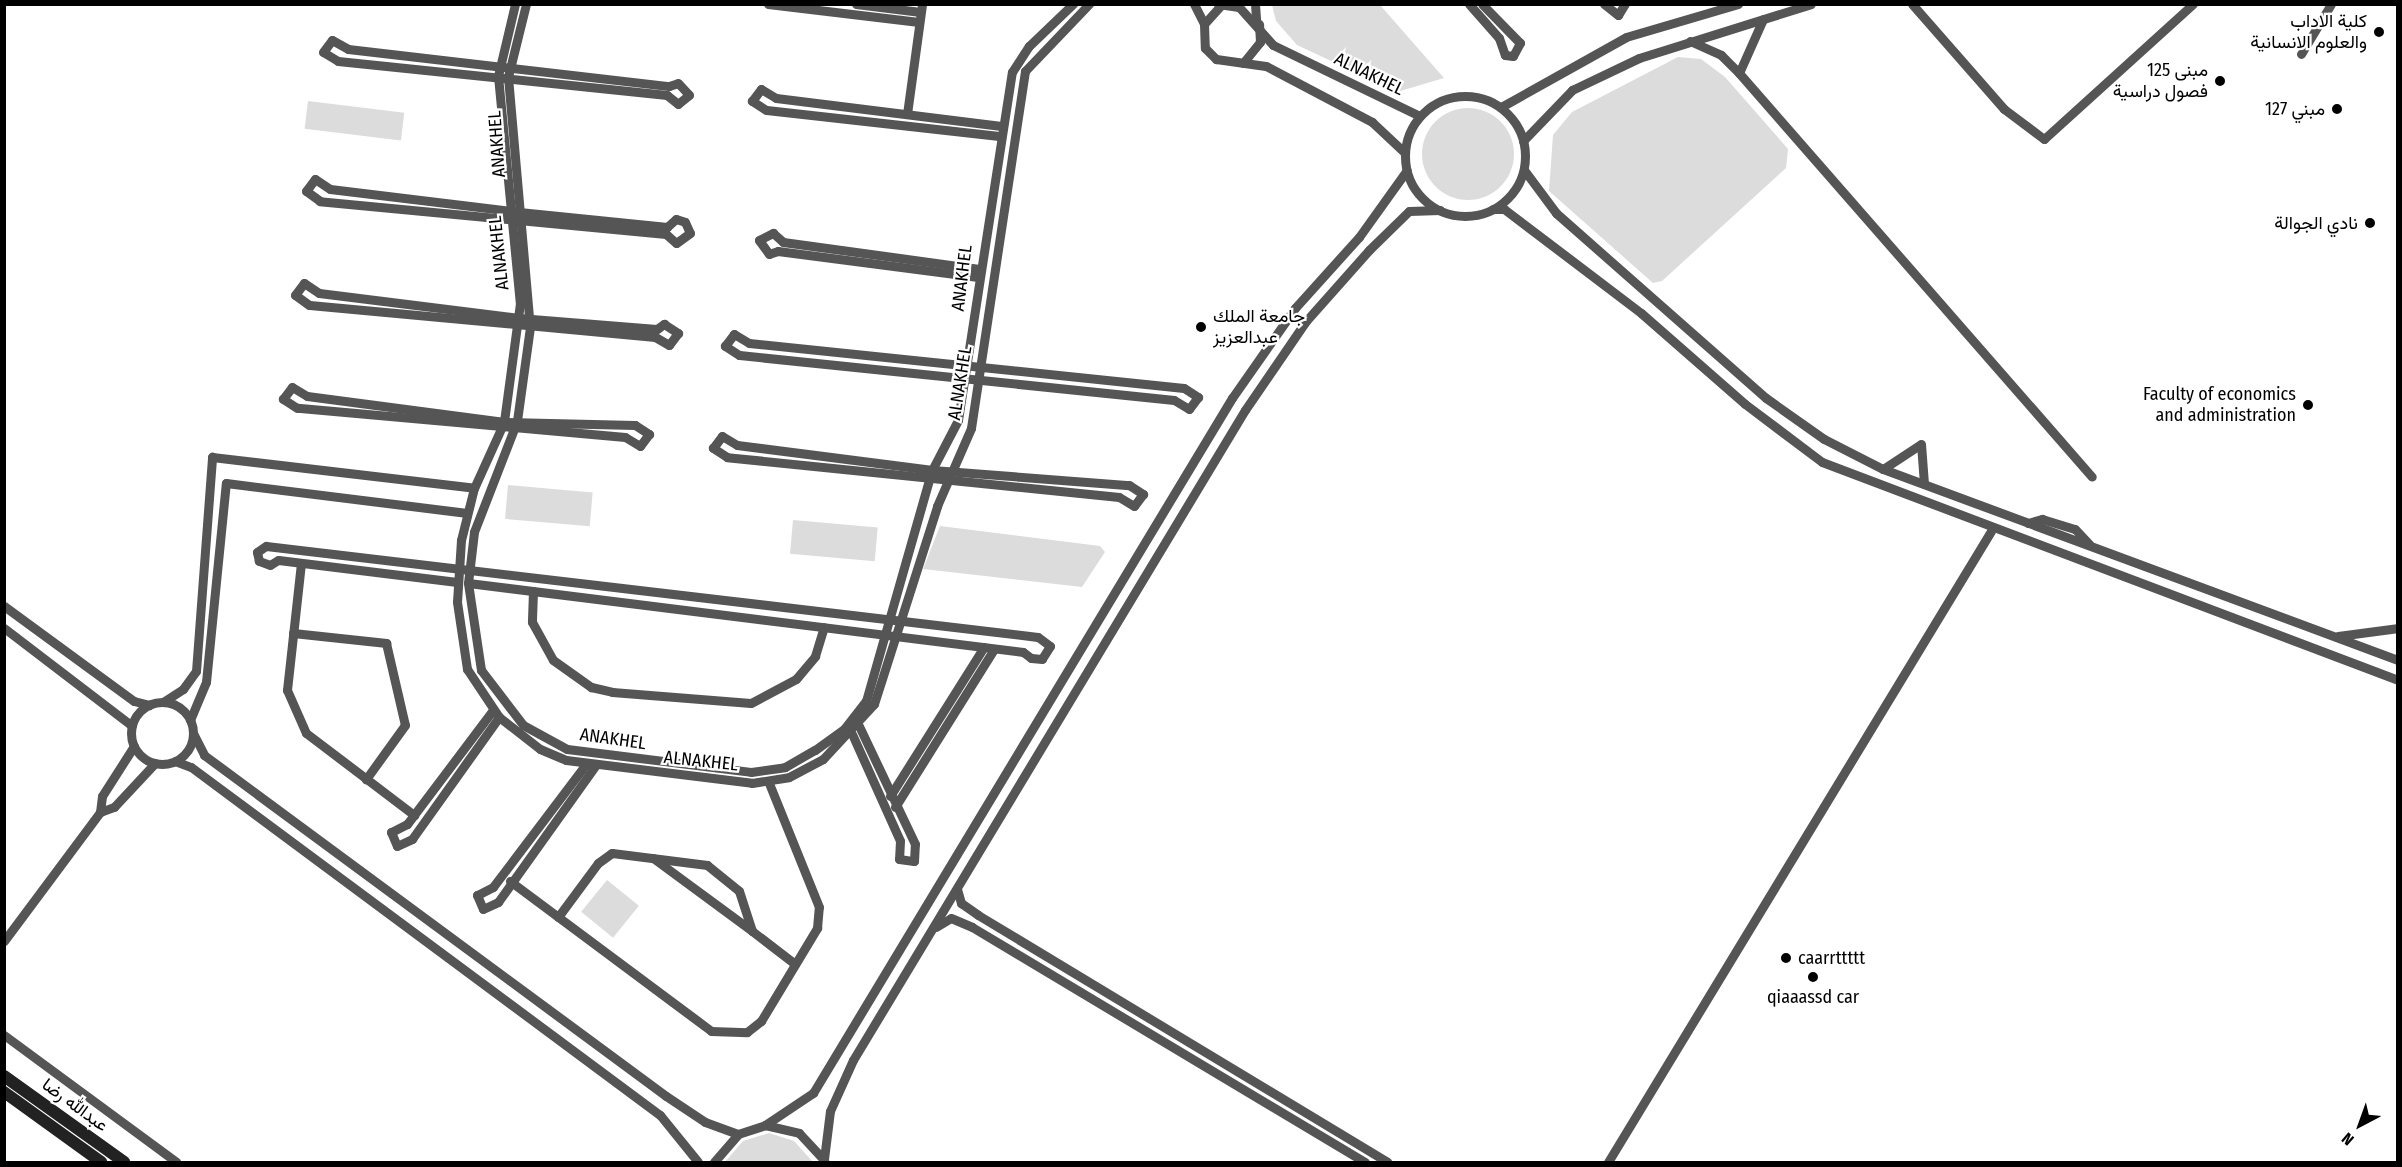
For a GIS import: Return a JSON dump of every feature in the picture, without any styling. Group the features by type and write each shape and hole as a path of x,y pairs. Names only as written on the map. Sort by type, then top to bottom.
{"street":[{"name":"ALNAKHEL","path":"515,4 504,72 516,216 519,322 503,426 474,488 466,513 457,582 467,669 496,714 540,749 590,765 768,781 823,759 852,734 874,704 946,480 971,428 1025,71 1089,4"},
{"path":"504,72 526,4"},
{"path":"768,4 921,13"},
{"path":"856,4 921,13"},
{"name":"ANAKHEL","path":"516,216 530,323 517,421 484,497 468,583 473,642 498,697 548,741 592,755 751,772 785,767 844,729 866,700 931,475 958,420 1000,131 1012,72 1029,46 1073,4"},
{"path":"1194,4 1204,24 1205,48 1216,59 1266,66 1372,122 1405,153"},
{"path":"1243,63 1260,42 1255,4"},
{"path":"1469,4 1499,38 1505,55 1513,56 1520,43 1482,4"},
{"path":"1604,4 1610,14 1618,15 1624,4"},
{"path":"1501,107 1626,37 1738,4"},
{"path":"1523,141 1572,90 1690,41 1811,4"},
{"path":"1912,4 2004,109 2044,139 2193,4"},
{"path":"2301,54 2331,4"},
{"name":"ALNAKHEL","path":"1219,5 1232,5 1258,22 1273,45 1420,116"},
{"path":"1204,24 1219,5"},
{"path":"907,114 921,13"},
{"path":"1739,73 1763,19"},
{"path":"504,72 348,49 332,40 323,52 338,61 504,72 669,86 678,83 689,95 678,104 667,95 504,72"},
{"path":"1690,41 1721,55 1739,73 2092,477"},
{"path":"761,89 776,98 907,114 1000,131 766,110 752,101 761,89"},
{"path":"1440,210 1419,194 1407,170 1405,153 1420,116 1459,96 1501,107 1523,141 1524,170 1507,199 1493,209"},
{"path":"714,1162 738,1134 765,1125 813,1094 1232,398 1295,308 1359,237 1407,170"},
{"path":"1524,170 1556,213 1766,398 1824,439 1883,469 2397,660"},
{"path":"516,216 330,189 315,179 306,191 320,201 516,216 667,226 676,219 685,222 690,233 676,243 666,234 516,216"},
{"path":"824,1161 830,1111 853,1060 1245,410 1306,321 1409,212 1440,210 1467,216 1493,209 1504,209 1641,313 1794,444 1822,462 1991,531 2397,680"},
{"path":"773,233 783,242 979,273 778,251 769,254 759,240 773,233"},
{"path":"519,322 319,292 304,283 295,295 309,304 530,323 656,337 669,345 678,333 664,324 657,328 530,323"},
{"path":"734,334 749,343 967,369 980,368 1184,388 1198,397 1190,409 1174,400 978,380 964,382 739,355 725,346 734,334"},
{"path":"517,421 503,426 297,408 283,399 292,387 307,396 503,426 513,430 625,437 640,446 649,434 635,425 517,421"},
{"path":"950,471 931,475 727,457 713,448 722,435 737,445 931,475 946,480 1119,497 1134,506 1143,494 1129,485 950,471"},
{"path":"1883,469 1921,444 1924,484"},
{"path":"4,606 134,700 149,705 163,702 183,689 196,671 212,457 474,488"},
{"path":"190,720 206,682 225,483 466,513"},
{"path":"1608,1162 1991,531"},
{"path":"457,582 301,563 270,565 259,561 257,552 266,546 1038,636 1050,646 1042,658 989,648 468,583"},
{"path":"301,563 286,690 306,733 414,815"},
{"path":"533,591 532,622 553,660 591,687 612,692 751,703 796,679 815,656 824,627"},
{"path":"4,628 132,726"},
{"path":"2333,636 2397,628"},
{"path":"293,633 386,643 405,725 366,779"},
{"path":"890,796 989,648"},
{"path":"895,807 989,648"},
{"path":"163,702 182,709 190,720 193,733 204,754 666,1096 705,1122 738,1134"},
{"path":"4,941 100,812 102,796 134,746 132,726 149,705"},
{"path":"496,714 412,839 397,846 391,832 414,815 496,714"},
{"path":"852,734 900,841 899,859 914,861 915,844 895,807 859,726"},
{"path":"176,761 190,747 193,733"},
{"path":"134,746 155,763"},
{"path":"100,812 114,807 155,763 176,761 191,767 660,1115 698,1162"},
{"path":"590,765 491,909 477,903 477,895 493,887 590,765"},
{"path":"510,881 711,1031 747,1032 760,1021 817,928 819,907 768,781"},
{"path":"558,917 604,857 651,857 707,866 721,874 739,891 752,931"},
{"path":"651,857 795,964"},
{"path":"957,889 961,903 978,915 1387,1162"},
{"path":"934,928 951,918 972,927 1365,1162"},
{"path":"4,1035 176,1162"},
{"name":"عبدالله رضا","path":"4,1076 124,1162"},
{"name":"عبدالله رضا","path":"4,1092 101,1162"},
{"path":"765,1125 799,1133 824,1161"}],"shaded area":[{"path":"1272,5 1380,5 1444,78 1397,92 1297,45 1276,21"},
{"path":"1678,57 1701,59 1725,77 1788,149 1786,168 1662,281 1653,283 1549,191 1553,135 1572,112"},
{"path":"308,101 404,113 401,141 305,129"},
{"path":"1468,108 1485,112 1500,122 1510,137 1514,154 1510,171 1500,186 1485,196 1468,200 1451,196 1436,186 1426,171 1422,154 1426,137 1436,122 1451,112"},
{"path":"508,485 593,492 590,526 505,519"},
{"path":"793,520 878,527 875,561 790,554"},
{"path":"940,526 1100,546 1105,552 1082,587 923,569"},
{"path":"607,880 639,906 613,938 581,912"},
{"path":"769,1133 794,1141 813,1162 725,1162 743,1141"}],"place":[{"name":"كلية الاداب والعلوم الانسانية","path":"2379,32"},
{"name":"مبنى 125 فصول دراسية","path":"2220,81"},
{"name":"مبني 127","path":"2337,109"},
{"name":"نادي الجوالة","path":"2370,223"},
{"name":"جامعة الملك عبدالعزيز","path":"1201,327"},
{"name":"Faculty of economics and administration","path":"2308,405"},
{"name":"caarrttttt","path":"1786,958"},
{"name":"qiaaassd car","path":"1813,977"}]}
